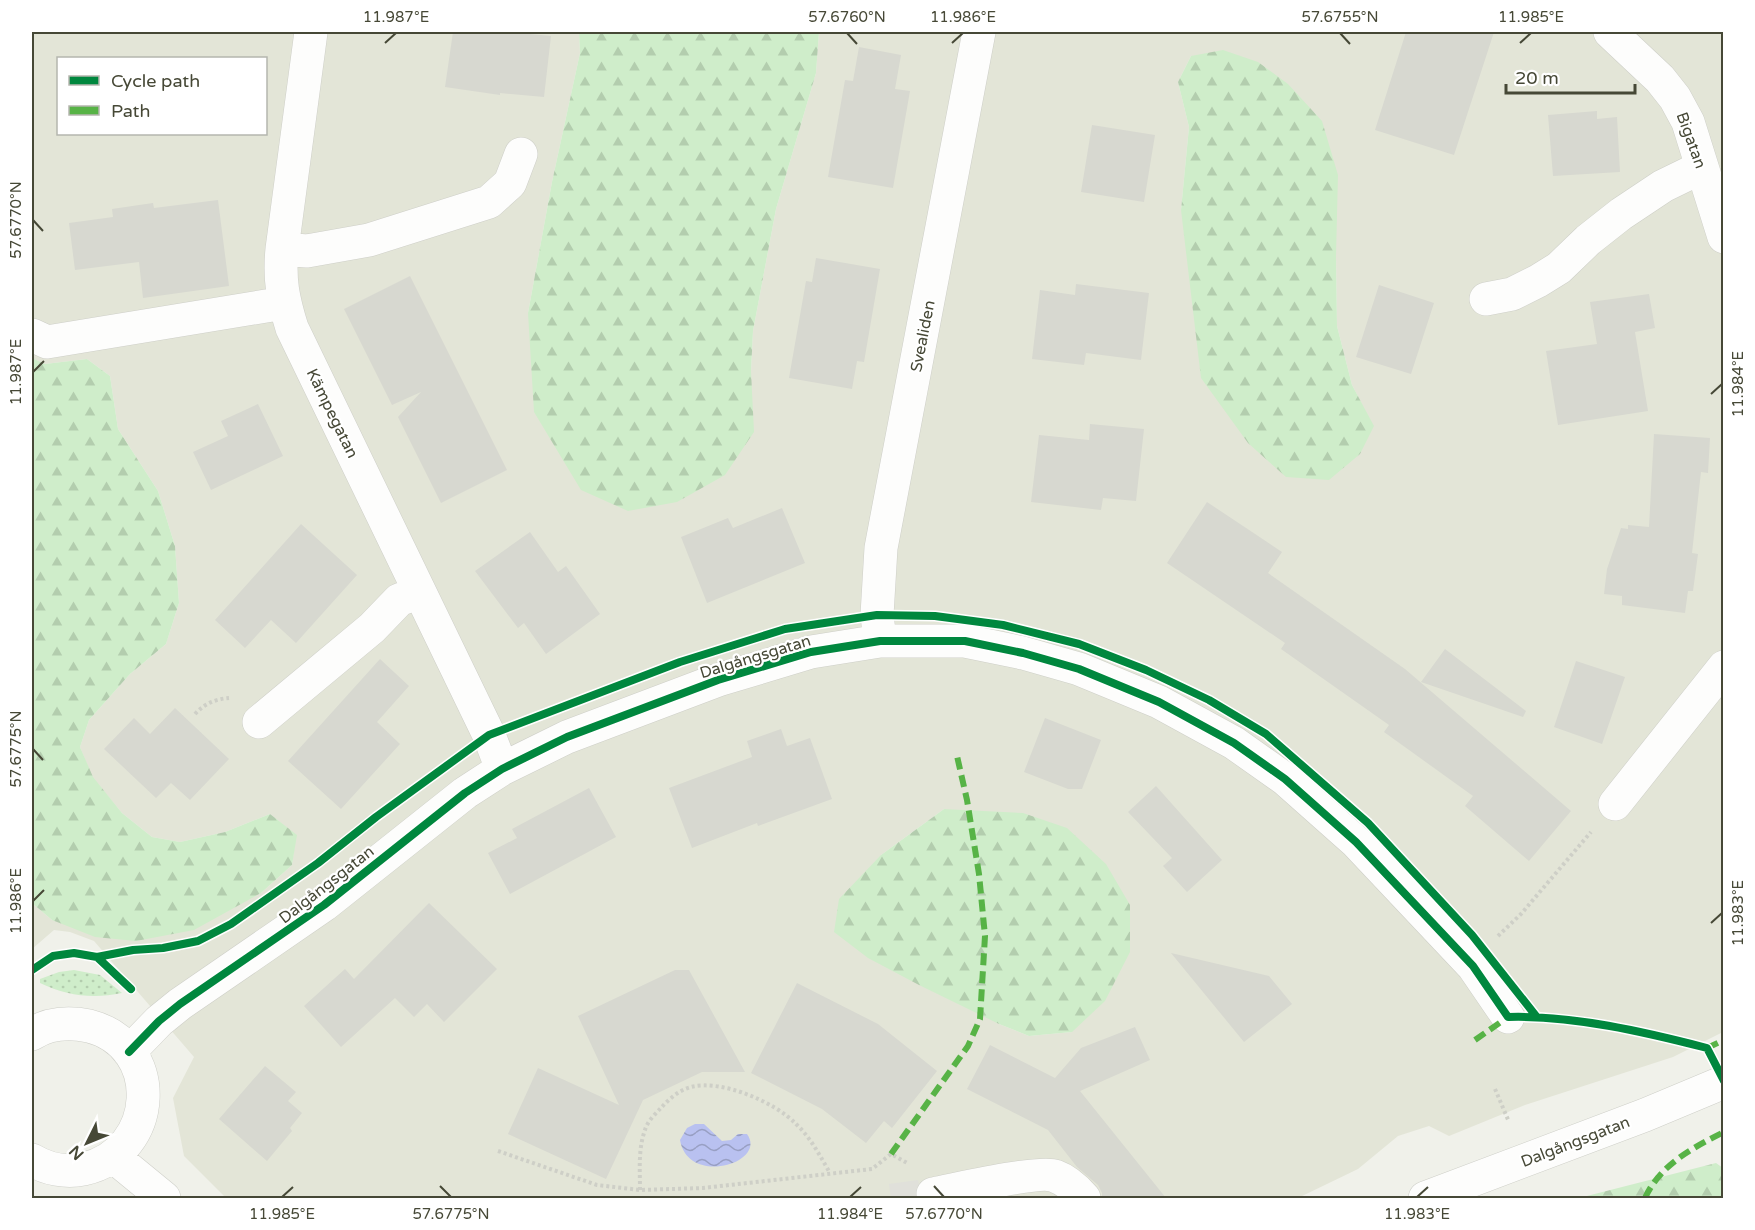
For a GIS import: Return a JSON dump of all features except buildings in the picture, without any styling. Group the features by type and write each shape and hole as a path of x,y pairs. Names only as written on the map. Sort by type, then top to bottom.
{"street":[{"name":"Kämpegatan","path":"311,32 282,249 280,275 284,303 292,328 489,735 502,769"},
{"name":"Svealiden","path":"879,641 877,615 881,548 979,32"},
{"name":"Bigatan","path":"1610,32 1660,80 1675,98 1688,122 1724,237"},
{"path":"282,249 307,251 369,240 489,202 510,183 521,154"},
{"path":"1486,299 1512,294 1538,281 1559,268 1588,240 1621,214 1664,186 1702,166"},
{"path":"32,335 47,342 284,303"},
{"path":"259,722 372,628 399,600 419,592"},
{"name":"Dalgångsgatan","path":"129,1052 180,1004 324,905 465,793 502,769 567,737 718,680 811,652 879,641 965,641 1023,653 1078,669 1159,702 1234,743 1285,779 1356,842 1473,966 1508,1017"},
{"path":"1615,804 1724,667"},
{"path":"32,1034 56,1024 76,1023 96,1028 114,1038 129,1052 140,1072 144,1096 141,1119 131,1140 114,1157 96,1166 78,1171 57,1170 32,1160"},
{"name":"Dalgångsgatan","path":"1425,1198 1645,1116 1724,1082"},
{"path":"114,1157 164,1198"},
{"path":"933,1194 1013,1179 1053,1175 1077,1189 1084,1198"}],"path":[{"path":"1491,943 1521,914 1615,804"},
{"path":"640,1190 640,1146 645,1127 673,1096 691,1087 714,1086 748,1094 780,1111 796,1124 816,1148 830,1173"},
{"path":"1495,1089 1509,1122"},
{"path":"498,1151 597,1185 640,1190 703,1188 872,1169 891,1154 918,1169 933,1194"}],"shaded area":[{"path":"32,32 579,32 580,53 552,182 528,313 751,371 753,331 776,209 816,73 819,32 1723,32 1723,1032 1673,1057 1525,1105 1449,1136 1429,1126 1398,1136 1358,1169 1298,1198 226,1198 184,1156 173,1098 194,1057 94,941 70,932 54,930 32,949 32,903 52,920 261,893 292,865 296,835 270,814 225,832 180,842 152,837 122,813 92,777 80,747 89,720 130,674 166,644 179,603 175,546 158,491 118,429 110,376 87,359 45,364 32,358","holes":["1191,56 1336,256 1337,326 1352,385 1373,426 1181,210 1189,127 1178,82","944,809 1072,1032 1029,1036 999,1024 881,855"]},
{"path":"918,1180 921,1198 891,1198 889,1184"}],"green space":[{"path":"579,32 819,32 816,73 776,209 753,331 751,371 754,432 725,475 677,502 628,511 581,490 534,412 528,313 552,182 580,53"},
{"path":"1223,50 1258,62 1288,84 1322,121 1338,175 1337,326 1352,385 1374,426 1360,454 1329,480 1286,477 1248,443 1201,378 1181,210 1189,127 1178,82 1191,56"},
{"path":"32,358 45,364 87,359 110,376 118,429 158,491 175,546 179,603 166,644 130,674 89,720 80,747 93,777 122,813 152,837 180,842 225,832 270,814 297,835 292,865 261,893 194,930 136,941 95,937 52,920 32,903"},
{"path":"944,809 1023,813 1067,828 1106,864 1130,905 1130,952 1105,1001 1072,1032 1029,1036 999,1024 868,958 834,932 839,899 881,855"},
{"path":"74,970 100,975 122,993 101,996 80,995 60,991 40,983 40,979 59,972"},
{"path":"1716,1163 1723,1168 1723,1198 1579,1198"}],"water":[{"path":"695,1124 704,1124 722,1141 731,1140 738,1134 747,1134 750,1145 747,1154 724,1166 697,1163 686,1154 680,1140 687,1128"}],"marked path":[{"path":"891,1154 968,1046 980,1019 985,936 979,874 957,756"},
{"path":"1475,1040 1508,1017 1513,1017"},
{"path":"1707,1048 1724,1040"},
{"path":"1645,1198 1651,1186 1668,1167 1700,1144 1724,1132"}],"cycle path":[{"path":"97,957 198,941 231,924 318,863 376,817 489,735 680,662 785,629 877,615 935,616 1003,625 1079,644 1146,670 1209,700 1266,734 1368,823 1472,935 1536,1016"},
{"path":"129,1052 159,1021 180,1004 324,905 465,793 502,769 567,737 718,680 811,652 880,641 965,641 1023,653 1079,669 1159,702 1234,743 1285,779 1356,842 1473,966 1508,1017 1583,1022 1707,1048 1724,1081"},
{"path":"32,970 53,956 74,953 97,957 131,989"}]}
